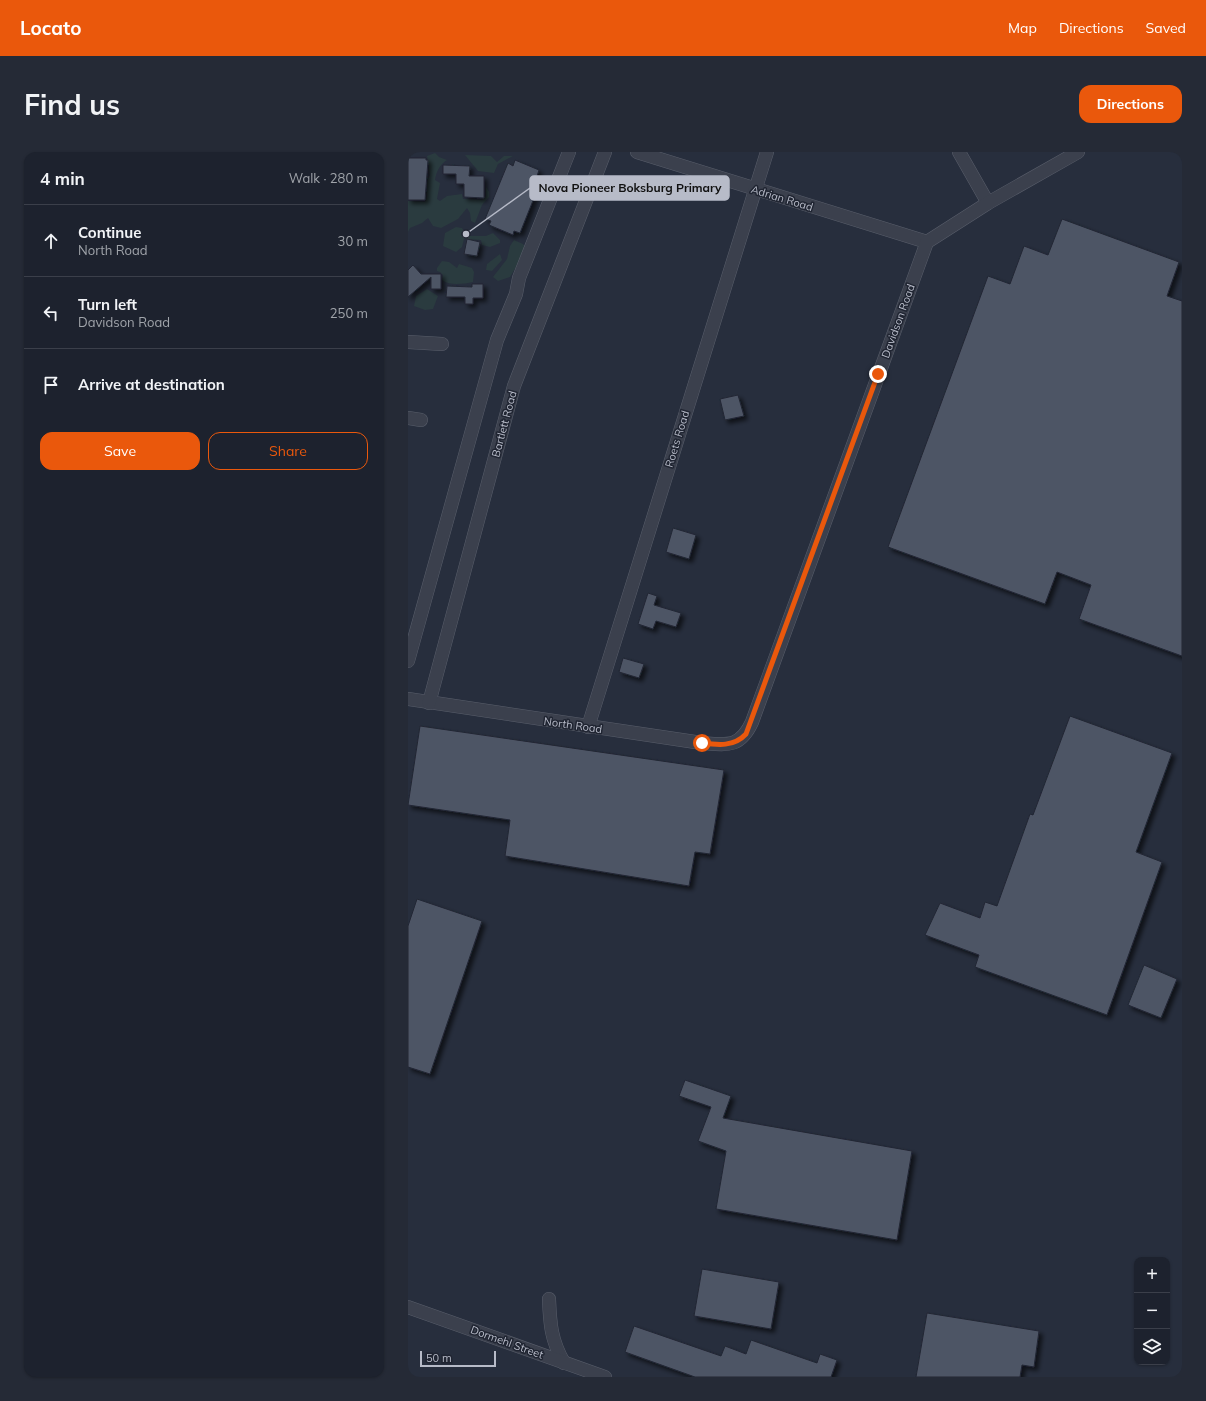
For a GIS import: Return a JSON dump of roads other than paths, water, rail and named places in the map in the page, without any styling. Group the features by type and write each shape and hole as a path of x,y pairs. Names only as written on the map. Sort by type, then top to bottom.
{"street":[{"path":"408,661 494,351 516,294 519,278 569,152"},
{"path":"516,294 525,281 578,152"},
{"name":"Bartlett Road","path":"428,703 514,386 604,152"},
{"name":"Adrian Road","path":"637,152 755,190 927,242"},
{"name":"Roets Road","path":"588,727 767,152"},
{"path":"959,152 988,204"},
{"path":"927,242 988,204 1078,152"},
{"name":"Davidson Road","path":"738,742 746,734 752,722 927,242"},
{"path":"408,342 442,344"},
{"name":"North Road","path":"408,700 702,743 721,745 738,742"},
{"path":"549,1298 551,1332 556,1348 564,1362"},
{"name":"Dormehl Street","path":"408,1307 605,1377"}],"place":[{"name":"Nova Pioneer Boksburg Primary","path":"466,234"}]}
